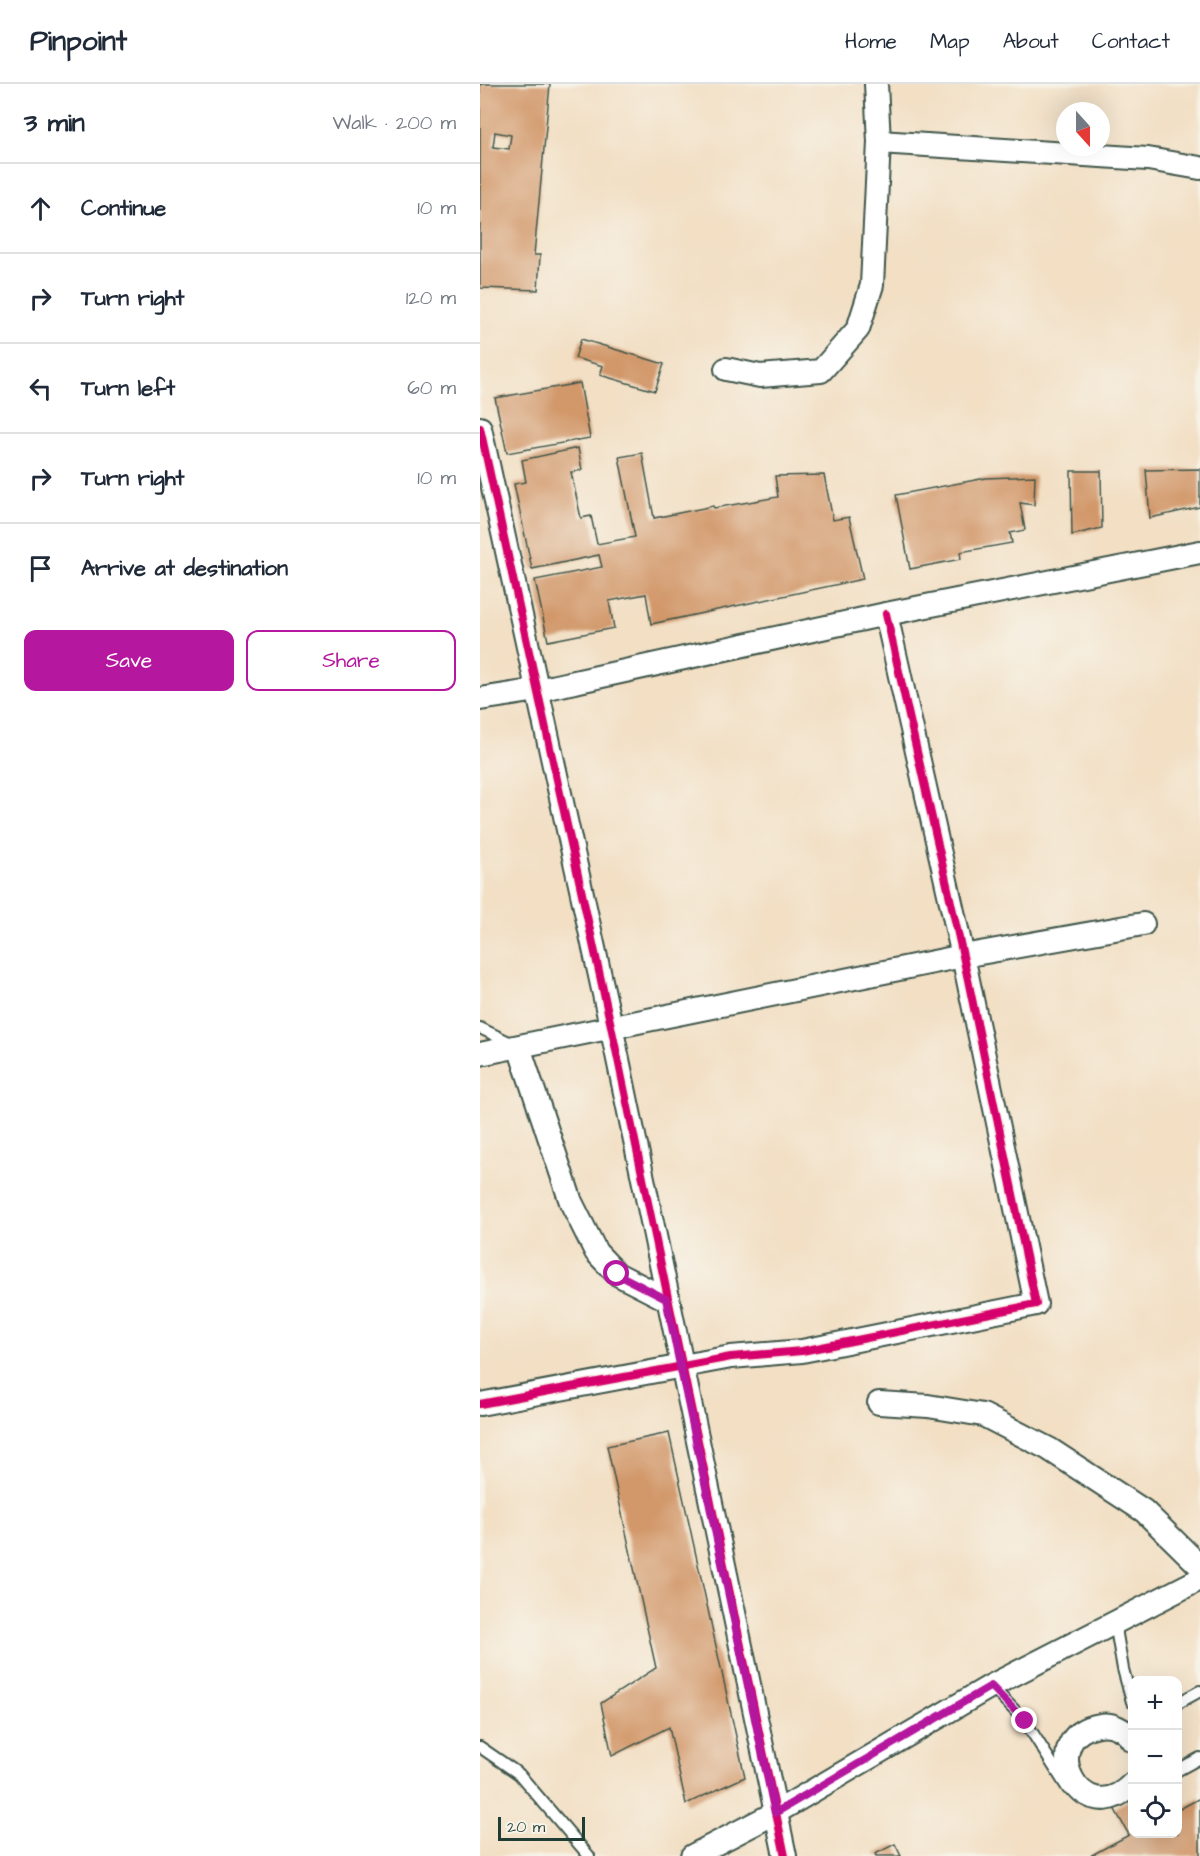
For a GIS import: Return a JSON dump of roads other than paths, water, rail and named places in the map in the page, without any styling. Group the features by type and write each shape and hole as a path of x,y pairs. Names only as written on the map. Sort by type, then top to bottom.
{"street":[{"path":"726,369 760,376 821,371 858,329 872,285 879,142 876,84"},
{"path":"879,142 1148,159 1200,168"},
{"path":"480,428 611,1026 666,1299 784,1856"},
{"path":"480,699 538,690 886,614 1200,552"},
{"path":"480,1404 681,1365 731,1357 802,1351 1036,1304 963,956 886,614"},
{"path":"480,1054 963,956 1143,924"},
{"path":"519,1047 571,1202 596,1252 617,1274 666,1299"},
{"path":"879,1402 928,1406 983,1415 1048,1449 1144,1511 1200,1566"},
{"path":"692,1856 775,1813 991,1686 1200,1580"},
{"path":"1128,1737 1118,1728 1105,1725 1092,1726 1080,1732 1072,1742 1067,1754 1066,1767 1077,1788 1098,1798 1110,1798 1128,1788"}],"lane":[{"path":"480,1028 519,1047"},
{"path":"1114,1623 1128,1687"},
{"path":"991,1686 1025,1721 1069,1791 1075,1796 1095,1805 1109,1804 1128,1797"},
{"path":"1182,1700 1200,1691"},
{"path":"480,1747 519,1774 589,1856"},
{"path":"1182,1768 1200,1758"}]}
